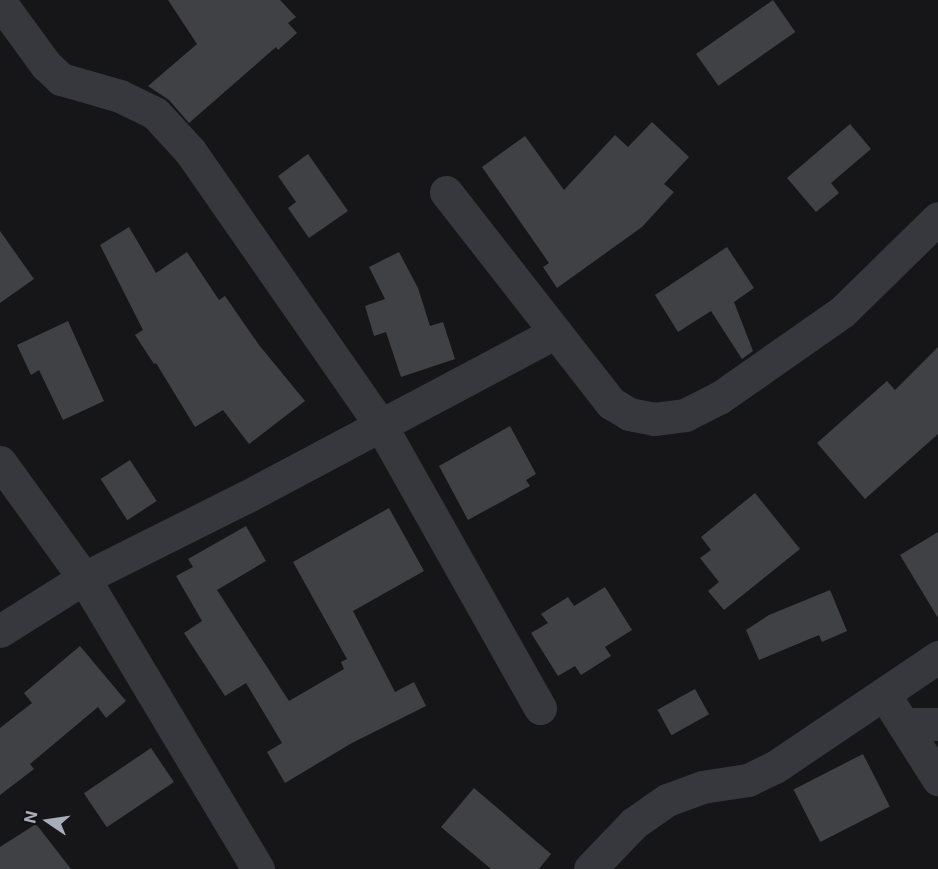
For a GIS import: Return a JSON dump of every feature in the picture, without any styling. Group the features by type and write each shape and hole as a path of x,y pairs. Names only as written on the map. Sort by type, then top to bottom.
{"street":[{"path":"0,2 46,65 61,79 120,96 155,113 190,151 380,424 540,708"},
{"path":"446,192 611,403 629,414 654,419 685,415 719,398 842,312 938,218"},
{"path":"0,631 84,578 244,498 556,332"},
{"path":"0,462 84,578 258,869"},
{"path":"590,869 634,823 667,800 702,787 748,780 776,767 938,657"},
{"path":"884,694 938,779"},
{"path":"903,724 938,724"}],"building":[{"path":"168,0 280,0 296,17 288,23 297,33 278,50 276,47 189,123 169,100 148,86 197,44"},
{"path":"773,0 795,32 718,86 696,54"},
{"path":"652,122 689,157 664,184 674,192 642,227 557,288 543,267 549,263 482,167 525,136 564,190 615,135 628,147"},
{"path":"850,124 871,149 831,183 839,193 816,212 787,178"},
{"path":"308,154 348,211 309,238 288,208 296,202 278,176"},
{"path":"129,227 156,273 187,252 219,300 225,296 259,345 305,401 249,444 223,410 195,427 156,363 154,364 135,335 143,330 100,245"},
{"path":"0,231 34,279 0,303"},
{"path":"727,247 754,288 734,302 753,351 742,359 711,311 678,332 655,295"},
{"path":"399,252 418,288 430,326 443,322 455,359 401,377 386,332 374,336 365,306 385,299 369,267"},
{"path":"68,321 104,401 63,420 39,370 31,375 17,345"},
{"path":"938,347 938,434 865,499 817,443 887,381 895,390"},
{"path":"510,426 536,474 526,480 530,486 468,520 439,466"},
{"path":"130,460 157,501 127,520 101,479"},
{"path":"755,493 800,549 724,610 708,591 719,582 700,558 711,550 701,537"},
{"path":"389,508 424,571 353,611 395,692 414,682 426,706 352,743 285,783 267,752 282,743 246,683 225,696 184,633 202,621 176,576 193,567 188,559 246,526 266,561 217,590 289,701 344,669 341,662 347,659 293,562"},
{"path":"938,532 938,618 900,555"},
{"path":"605,587 632,630 605,647 611,656 581,675 575,666 558,676 531,633 548,623 541,614 568,597 574,606"},
{"path":"830,590 847,631 822,642 819,635 759,660 746,630 769,615"},
{"path":"80,646 126,701 106,718 98,707 30,764 34,769 0,795 0,728 32,703 24,693"},
{"path":"695,689 709,714 671,735 657,710"},
{"path":"151,748 174,782 107,827 84,793"},
{"path":"863,754 890,807 820,842 794,789"},
{"path":"474,788 551,854 539,869 491,869 441,827"},
{"path":"36,824 71,869 0,869 0,847"}]}
